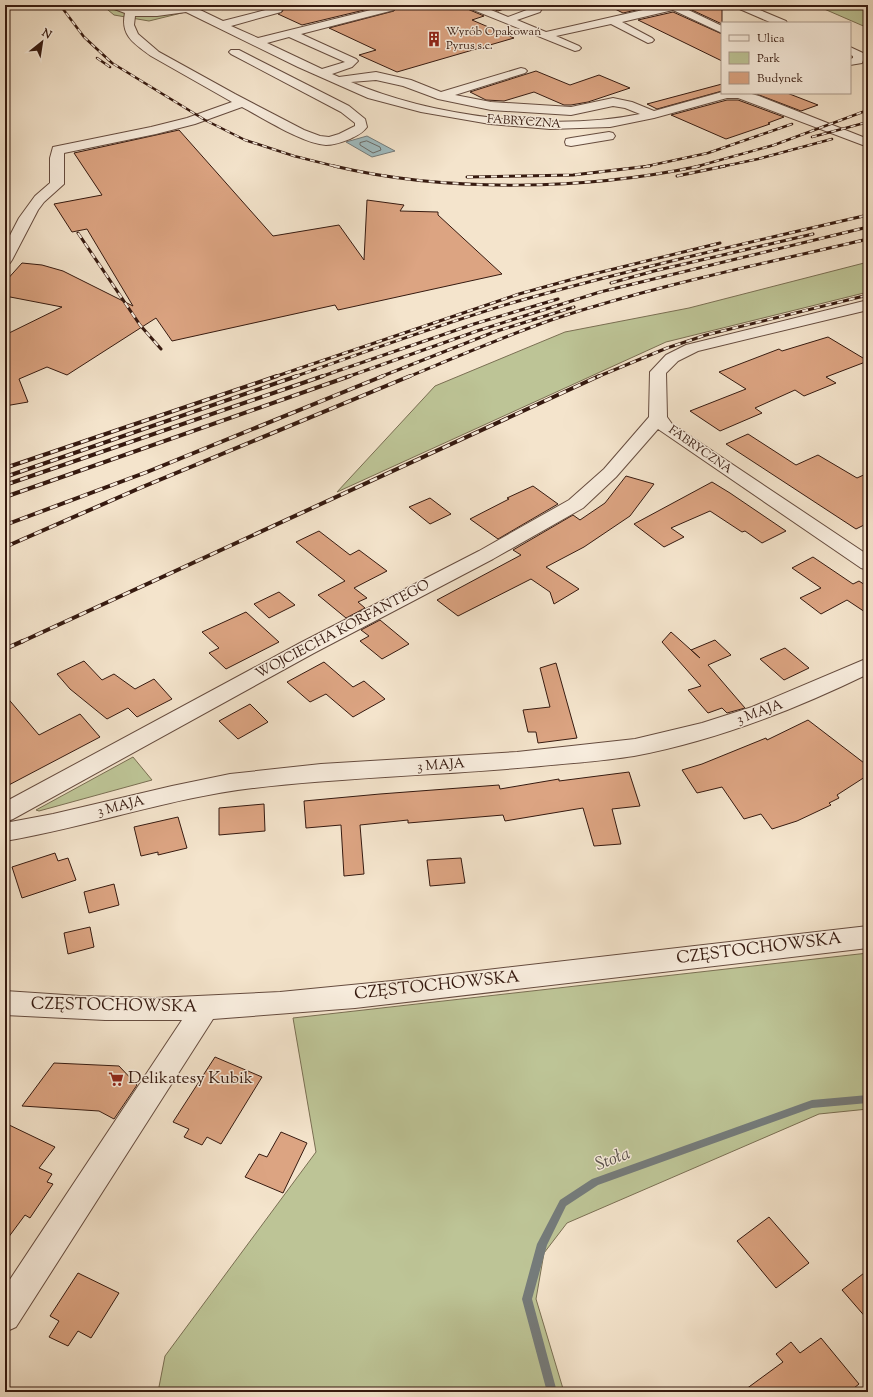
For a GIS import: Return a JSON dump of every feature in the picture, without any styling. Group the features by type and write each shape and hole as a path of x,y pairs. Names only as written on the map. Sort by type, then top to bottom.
{"street":[{"path":"113,5 131,11 156,14 203,5"},
{"path":"470,5 575,48"},
{"path":"508,20 536,10 539,5"},
{"path":"739,5 778,22"},
{"path":"546,35 675,6 721,29"},
{"name":"FABRYCZNA","path":"188,8 337,80 373,95 416,108 485,120 524,124 582,125 611,123 654,115 727,94 738,94 755,99 868,143"},
{"path":"257,42 390,8"},
{"path":"221,25 277,10"},
{"path":"131,11 128,26 134,37 144,46 155,54 242,103 302,133 325,141 354,132 361,127 361,122 345,109 235,52"},
{"path":"611,20 648,40"},
{"path":"289,33 352,61 348,65 322,73"},
{"path":"851,51 859,55 858,61 851,62"},
{"path":"442,96 521,71"},
{"path":"337,80 376,76 407,83 442,96 491,106 571,111 613,102 628,105 654,115"},
{"path":"733,106 755,99"},
{"path":"5,260 32,206 48,189 57,184 58,150 152,131 191,121 242,103"},
{"path":"571,142 621,135"},
{"name":"FABRYCZNA","path":"868,305 692,348 672,358 658,372 658,418 666,428 868,564"},
{"name":"WOJCIECHA KORFANTEGO","path":"5,813 306,648 486,555 576,504 610,473 658,418"},
{"name":"3 MAJA","path":"5,832 106,812 198,788 289,776 512,761 586,754 645,746 702,732 766,712 822,688 868,665"},
{"name":"CZĘSTOCHOWSKA","path":"5,1003 86,1009 205,1008 358,996 868,937"},
{"path":"5,1316 205,1008"}],"green space":[{"path":"102,5 214,5 149,21 114,15"},
{"path":"815,5 868,5 868,28"},
{"path":"868,262 868,292 666,342 337,492 435,386 565,332 689,308"},
{"path":"133,757 152,780 39,811 36,810"},
{"path":"868,953 868,1109 819,1114 567,1223 544,1253 536,1299 564,1392 158,1392 165,1356 316,1152 293,1018"}],"water":[{"path":"367,136 395,151 372,157 346,142"}],"building":[{"path":"259,5 385,5 302,25 278,14 283,11 281,7 277,6 266,8"},
{"name":"Wyrób Opakowań Pyrus s.c.","path":"394,5 464,5 465,8 484,16 472,20 514,38 397,72 359,55 376,50 329,28 394,11 396,8"},
{"path":"483,5 506,5 507,8 498,11"},
{"path":"607,5 658,5 623,13"},
{"path":"681,5 722,5 721,24"},
{"path":"673,12 721,34 721,61 638,20"},
{"path":"536,71 570,85 599,75 630,88 588,102 571,105 564,105 534,92 504,101 486,100 470,92"},
{"path":"721,84 721,91 657,109 647,104"},
{"path":"757,94 790,94 818,105 801,111"},
{"path":"727,100 738,100 784,117 768,123 770,124 726,139 671,115"},
{"path":"179,130 273,236 339,225 364,260 367,200 404,205 400,211 438,212 438,215 502,274 338,310 335,305 172,341 156,318 67,375 47,367 19,379 28,402 5,406 5,335 62,307 5,296 5,282 22,263 42,265 63,271 133,306 87,229 72,232 54,204 102,195 74,153"},
{"path":"828,337 868,361 826,377 836,383 804,396 795,390 755,408 762,413 720,431 690,411 746,389 719,372 779,349 782,351"},
{"path":"748,434 796,465 818,455 857,478 868,473 868,523 856,529 726,444"},
{"path":"626,476 654,484 630,516 584,547 546,567 579,589 554,604 550,592 531,579 458,616 437,600 521,555 513,550 573,515 580,520 605,503"},
{"path":"712,482 786,531 762,543 745,531 742,532 710,511 671,528 684,537 664,547 634,524"},
{"path":"533,486 558,504 498,539 470,519 509,499 507,498"},
{"path":"430,498 451,514 430,524 409,507"},
{"path":"319,531 350,555 359,550 387,571 354,588 367,598 358,602 365,608 346,618 318,595 345,581 296,542"},
{"path":"813,557 853,584 859,581 868,587 868,614 847,600 821,614 800,598 821,588 792,568"},
{"path":"279,592 295,605 269,618 254,604"},
{"path":"246,612 279,642 226,669 209,653 219,648 202,632"},
{"path":"380,620 409,644 382,659 360,641 369,636 361,630"},
{"path":"671,632 691,650 715,640 731,655 708,665 745,708 727,713 722,708 708,713 688,690 701,686 662,642"},
{"path":"785,648 809,668 784,680 760,659"},
{"path":"84,661 102,680 114,674 135,689 154,679 172,699 137,717 128,708 107,719 70,689 57,674"},
{"path":"324,662 353,687 364,681 385,699 353,717 326,694 310,702 287,682"},
{"path":"556,663 577,738 538,743 536,732 528,732 523,710 550,707 540,668"},
{"path":"5,695 39,735 80,714 100,737 5,787"},
{"path":"250,704 268,722 238,739 219,721"},
{"path":"808,720 868,766 868,775 837,795 839,798 829,803 831,805 797,821 772,829 761,814 744,819 722,787 697,793 682,770 702,764 766,738 767,740"},
{"path":"629,772 640,806 612,809 621,844 594,846 583,808 505,821 503,815 408,823 408,820 360,825 364,874 344,876 341,825 306,828 304,801 499,785 500,789 559,779 559,781"},
{"path":"264,804 265,831 219,835 219,808"},
{"path":"178,817 187,848 158,855 158,852 141,856 134,827"},
{"path":"55,853 58,861 68,858 76,880 22,898 12,867"},
{"path":"461,858 465,883 430,886 427,860"},
{"path":"114,884 119,905 89,913 84,892"},
{"path":"90,927 94,947 68,954 64,933"},
{"path":"215,1057 262,1077 221,1144 207,1137 202,1145 184,1137 189,1129 173,1122"},
{"path":"54,1063 119,1066 137,1085 114,1119 99,1111 22,1106"},
{"path":"5,1123 55,1147 39,1168 52,1174 47,1182 53,1184 30,1218 25,1215 5,1242"},
{"path":"281,1132 307,1143 283,1193 245,1177 259,1154 267,1157"},
{"path":"769,1217 809,1263 776,1288 737,1241"},
{"path":"868,1270 868,1320 842,1290"},
{"path":"78,1273 119,1293 91,1338 78,1331 68,1346 49,1337 59,1321 50,1316"},
{"path":"821,1338 859,1384 849,1392 742,1392 783,1362 776,1354 791,1342 800,1353"}],"waterway":[{"name":"Stoła","path":"552,1392 527,1299 542,1244 563,1203 595,1182 812,1104 868,1099"}],"railway":[{"path":"60,5 84,37 112,63 205,120 245,140 294,156 334,166"},
{"path":"97,58 110,67"},
{"path":"696,167 774,145 868,110"},
{"path":"812,137 868,122"},
{"path":"645,167 708,153 792,124"},
{"path":"720,167 758,159 832,139"},
{"path":"334,166 378,175 423,181 517,185 564,184 611,180 696,167"},
{"path":"334,166 338,167"},
{"path":"645,167 650,166"},
{"path":"696,167 700,166"},
{"path":"677,176 725,166"},
{"path":"467,177 573,175 645,167"},
{"path":"294,377 487,310 515,302 647,267 868,215"},
{"path":"347,377 477,331 600,292 868,227"},
{"path":"78,233 140,325 161,349"},
{"path":"611,283 654,271 813,234"},
{"path":"408,377 517,332 593,307 671,285 868,239"},
{"path":"274,377 519,294 577,278 720,243"},
{"path":"597,377 667,348 706,335 868,295"},
{"path":"320,377 474,324 558,299"},
{"path":"380,377 494,332 574,307"},
{"path":"5,468 277,376"},
{"path":"5,477 297,376"},
{"path":"5,485 323,376"},
{"path":"5,497 350,376"},
{"path":"5,525 147,472 383,376"},
{"path":"5,547 140,488 410,376"},
{"path":"21,642 599,376"},
{"path":"5,649 23,641"}],"place":[{"name":"Wyrób Opakowań Pyrus s.c.","path":"434,39"},
{"name":"Delikatesy Kubik","path":"116,1079"}]}
